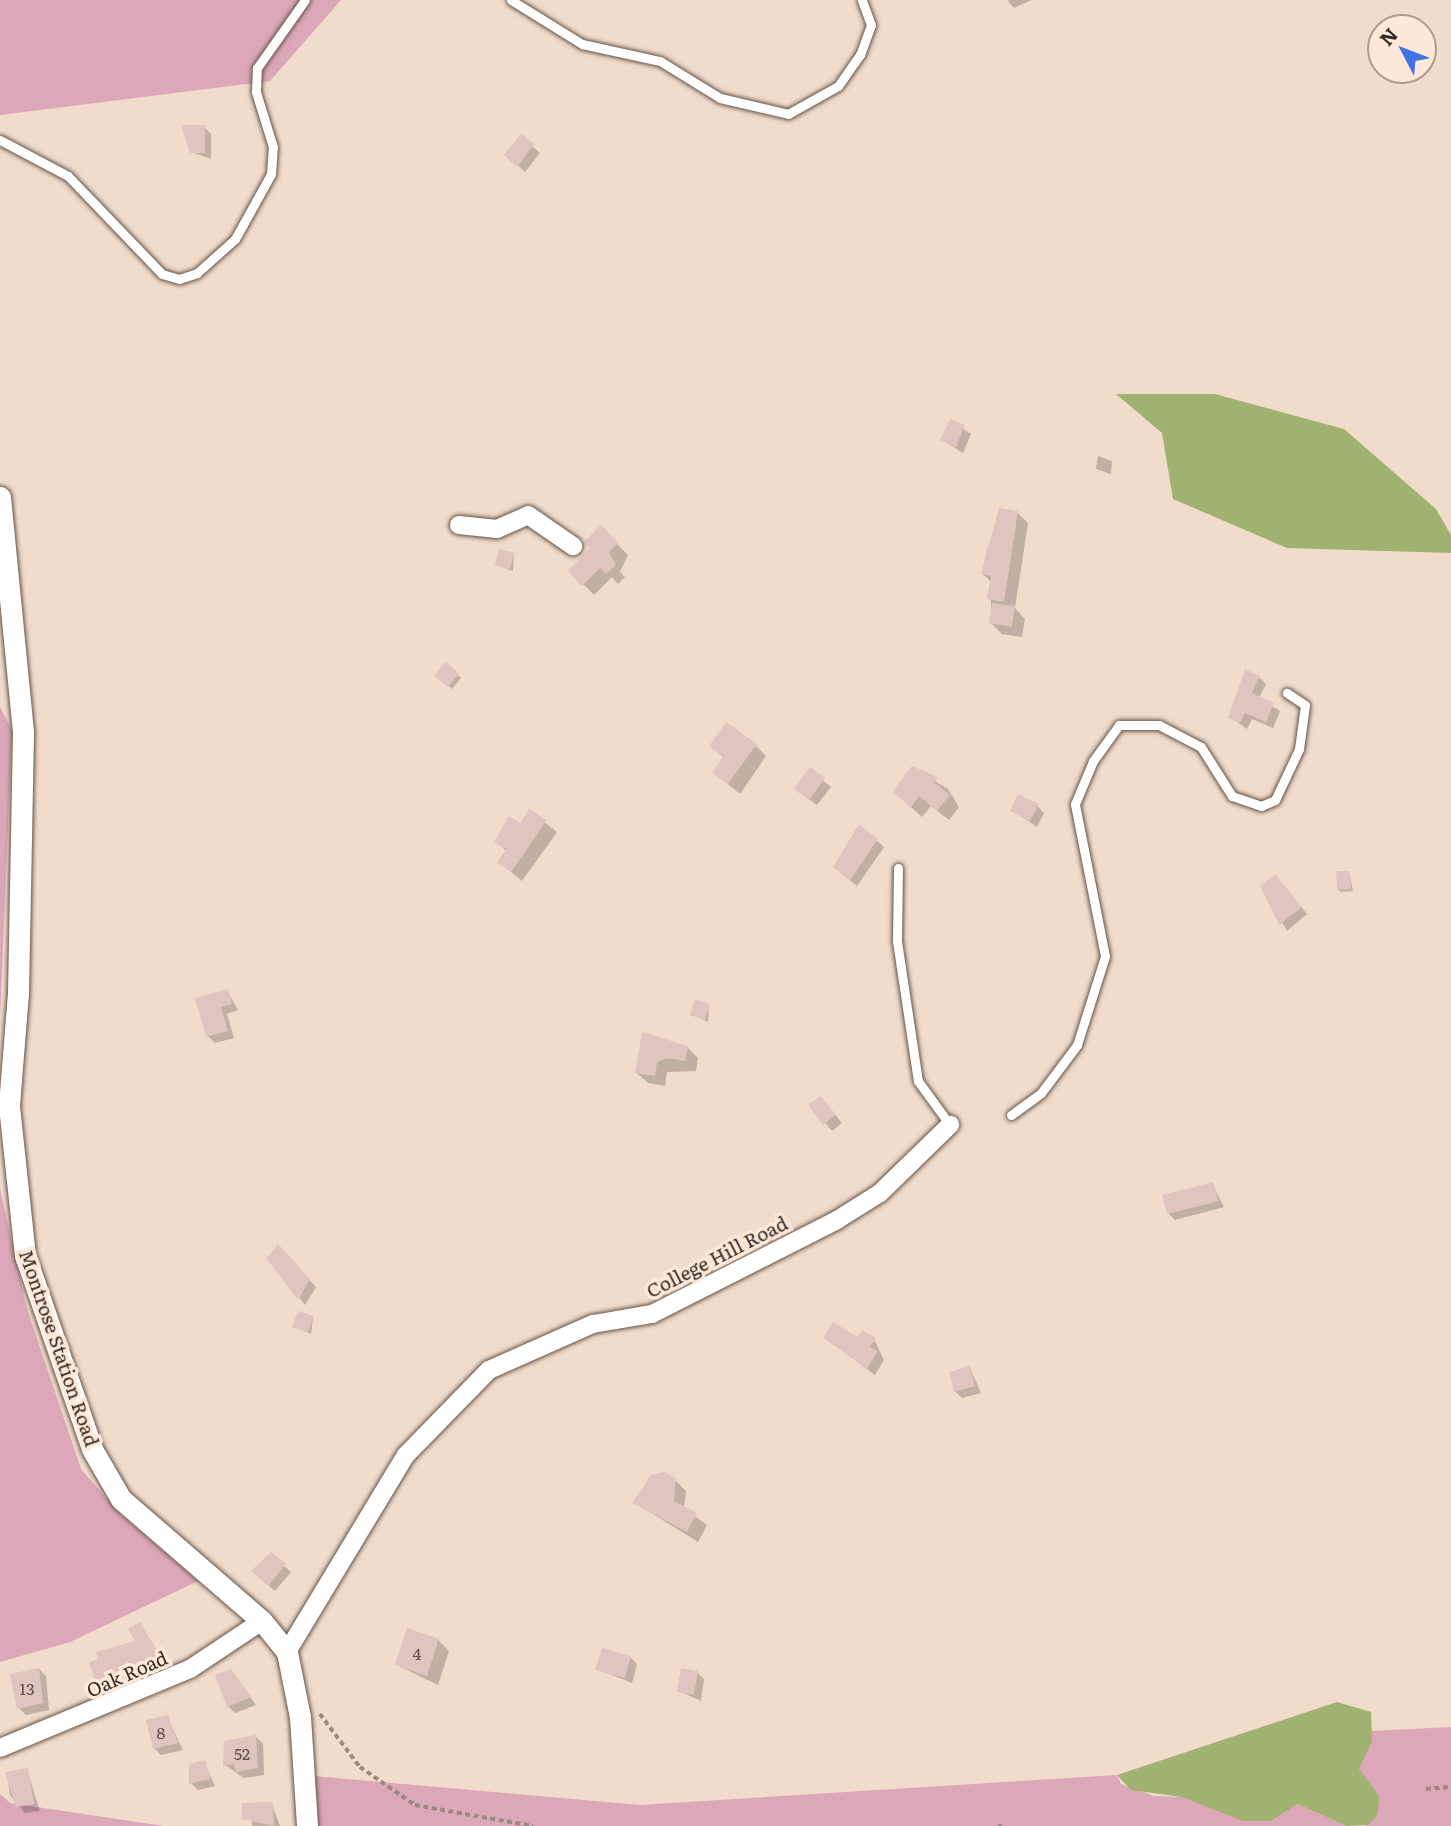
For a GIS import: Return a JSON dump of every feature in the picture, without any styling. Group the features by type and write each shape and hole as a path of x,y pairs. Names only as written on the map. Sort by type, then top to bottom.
{"street":[{"name":"Montrose Station Road","path":"0,497 23,733 18,993 4,1103 25,1255 92,1449 133,1513 262,1621 287,1653 300,1717 307,1826"},
{"path":"459,525 498,529 528,515 573,546"},
{"name":"College Hill Road","path":"287,1653 406,1455 489,1370 593,1324 652,1314 837,1220 880,1193 950,1125"},
{"name":"Oak Road","path":"0,1748 190,1670 262,1621"}],"lane":[{"path":"0,140 68,176 162,274 179,279 197,273 235,239 271,174 273,147 256,92 257,68 304,0"},
{"path":"511,0 582,44 660,61 720,98 788,114 838,86 860,55 872,25 862,0"},
{"path":"1011,1115 1041,1093 1077,1045 1105,956 1075,804 1093,761 1119,725 1159,725 1201,747 1232,796 1261,806 1275,800 1299,749 1305,705 1287,693"},
{"path":"898,868 897,941 918,1081 950,1125"}],"path":[{"path":"316,1709 360,1767 415,1805 533,1826"},
{"path":"1426,1789 1451,1787"}],"shaded area":[{"path":"0,0 341,0 270,81 0,115"},
{"path":"1116,394 1215,394 1344,429 1436,509 1451,535 1451,553 1287,548 1173,499 1162,433"},
{"path":"0,707 12,730 0,1019"},
{"path":"0,1189 27,1309 81,1469 120,1514 198,1581 70,1642 0,1662"},
{"path":"1337,1702 1371,1712 1372,1741 1359,1769 1379,1796 1378,1814 1368,1825 1346,1826 1298,1804 1271,1821 1243,1821 1182,1797 1131,1790 1117,1775"},
{"path":"1451,1727 1451,1826 1366,1826 1359,1769 1371,1731"},
{"path":"1117,1775 1121,1784 1154,1796 1182,1797 1271,1821 1298,1804 1346,1826 316,1826 314,1776 640,1805"},
{"path":"0,1794 10,1803 164,1826 0,1826"}],"building":[{"path":"181,125 205,125 205,153 190,153"},
{"path":"521,134 534,144 517,167 504,155"},
{"path":"950,419 965,425 956,447 940,440"},
{"path":"999,508 1018,511 1004,602 987,599 991,576 981,574"},
{"path":"601,525 618,543 609,552 616,565 606,574 600,568 582,586 568,571 590,548 584,542"},
{"path":"499,549 515,553 510,569 495,565"},
{"path":"992,603 1015,606 1012,627 989,623"},
{"path":"446,662 459,674 448,687 434,676"},
{"path":"1245,669 1260,676 1252,693 1274,703 1266,722 1245,713 1240,723 1228,718"},
{"path":"726,722 757,744 728,784 712,773 724,756 709,746"},
{"path":"912,766 938,777 934,782 950,795 937,811 919,796 911,807 892,792"},
{"path":"810,767 825,778 809,800 794,789"},
{"path":"1018,794 1039,804 1030,821 1010,811"},
{"path":"529,809 547,820 511,872 497,863 506,849 494,842 509,816 520,823"},
{"path":"859,824 878,839 850,880 833,867"},
{"path":"1336,871 1350,871 1351,889 1337,890"},
{"path":"1275,874 1302,907 1279,925 1260,886"},
{"path":"228,989 232,1004 221,1007 228,1031 206,1037 195,998"},
{"path":"695,999 710,1004 705,1020 690,1015"},
{"path":"642,1032 688,1046 685,1061 666,1058 657,1062 655,1076 635,1073"},
{"path":"821,1096 836,1115 823,1125 808,1105"},
{"path":"1213,1182 1218,1201 1167,1214 1162,1195"},
{"path":"278,1244 310,1279 298,1300 266,1258"},
{"path":"298,1311 314,1316 308,1332 292,1327"},
{"path":"833,1322 857,1337 862,1330 876,1338 870,1347 878,1351 867,1369 823,1338"},
{"path":"970,1366 975,1386 954,1392 949,1372"},
{"path":"665,1472 676,1478 674,1501 697,1513 687,1532 632,1503 651,1475"},
{"path":"271,1552 286,1564 268,1586 251,1571"},
{"path":"140,1622 166,1667 118,1676 120,1682 97,1688 89,1662 98,1659 96,1652 135,1641 128,1629"},
{"path":"407,1628 439,1639 427,1676 395,1665"},
{"path":"602,1648 631,1656 625,1678 595,1670"},
{"path":"39,1668 43,1703 17,1709 10,1674"},
{"path":"681,1668 698,1671 694,1695 677,1692"},
{"path":"231,1669 251,1697 227,1707 215,1675"},
{"path":"168,1715 178,1743 153,1749 146,1720"},
{"path":"256,1735 258,1768 236,1772 234,1764 223,1766 224,1741"},
{"path":"205,1760 210,1779 189,1784 189,1764"},
{"path":"28,1768 34,1804 16,1807 5,1772"},
{"path":"273,1802 274,1826 242,1819 242,1803"}]}
